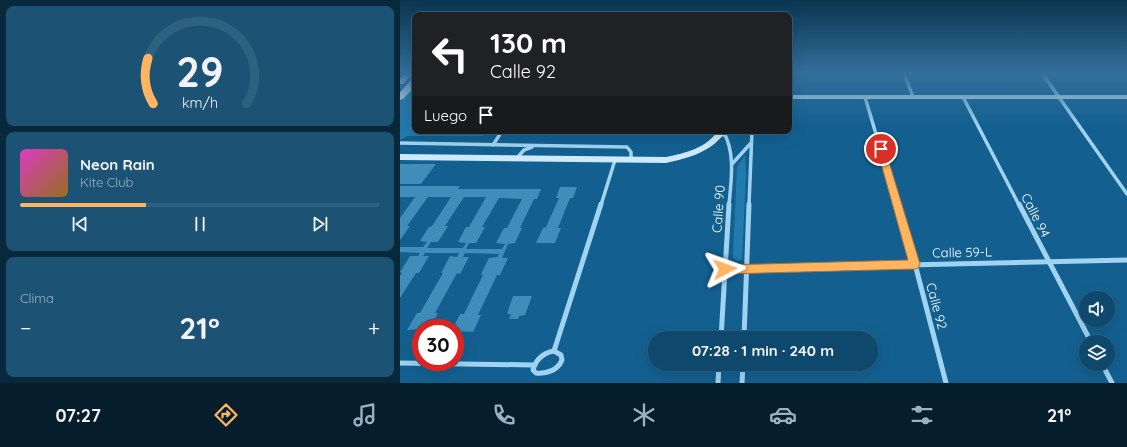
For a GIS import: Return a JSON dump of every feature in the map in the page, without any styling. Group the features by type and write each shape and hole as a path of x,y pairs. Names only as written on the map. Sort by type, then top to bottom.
{"street":[{"path":"911,91 913,97"},
{"path":"1055,91 1127,194"},
{"path":"792,97 1127,97"},
{"name":"Calle 92","path":"865,97 915,264 946,383"},
{"name":"Calle 94","path":"963,97 1087,335"},
{"path":"493,145 500,134"},
{"path":"400,157 666,160 684,156 706,147 721,134"},
{"name":"Calle 90","path":"721,331 732,164 722,134"},
{"path":"744,331 752,134"},
{"path":"400,143 627,147 631,152 631,160"},
{"path":"732,164 751,143"},
{"path":"516,158 524,150 535,146"},
{"path":"554,351 615,160"},
{"name":"Calle 59-L","path":"725,269 1127,260"},
{"path":"541,380 534,375 534,365 540,356 554,351 561,355 562,363 558,372 550,378"},
{"path":"400,363 534,365"},
{"path":"718,383 719,371"},
{"path":"742,383 743,371"},
{"path":"1106,371 1112,383"}],"shaded area":[{"path":"409,91 412,91 412,134 485,134 483,136 407,136 400,140 400,101"},
{"path":"745,155 746,174 742,260 737,261 733,258 733,255 737,167"}],"building":[{"path":"400,164 436,164 421,184 400,184"},
{"path":"400,186 460,186 458,189 541,189 537,199 534,199 520,228 522,228 515,243 508,244 502,258 508,258 500,275 497,275 478,315 481,315 473,332 464,332 464,319 458,319 460,314 464,314 483,275 481,274 489,258 497,257 499,254 465,253 463,257 469,257 460,274 457,273 435,313 438,313 435,319 413,319 417,313 420,313 443,273 441,273 450,256 457,257 459,253 425,253 423,256 429,256 419,273 416,273 400,298 400,276 402,273 400,272 410,256 418,256 420,253 400,252 400,247 423,247 427,242 420,241 451,197 428,197 407,226 410,226 400,240 400,218 415,197 400,197","holes":["464,197 486,197 469,227 466,227 458,242 466,243 463,248 427,248 431,242 438,242 448,226 445,226","499,198 522,199 507,228 504,228 496,243 505,244 502,249 466,249 469,243 476,243 485,227 482,227"]},
{"path":"560,187 577,187 573,198 570,198 558,228 561,228 555,243 536,243 543,228 546,227 559,198 556,198"},
{"path":"513,296 532,296 525,315 519,316 518,319 509,319 511,314 507,314"},
{"path":"412,322 412,330 407,330"}],"route":[{"path":"725,269 915,264 881,149"}]}
